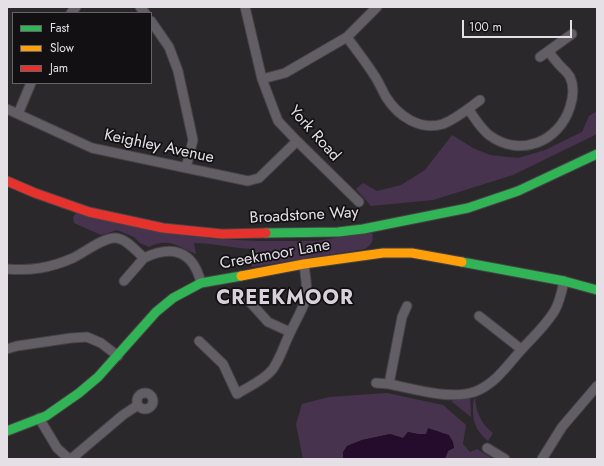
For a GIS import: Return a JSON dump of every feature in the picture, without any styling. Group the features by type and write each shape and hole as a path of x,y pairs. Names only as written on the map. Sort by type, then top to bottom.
{"street":[{"name":"York Road","path":"245,7 262,79 278,121 359,202"},
{"path":"262,79 285,72 347,38 376,7"},
{"path":"152,22 169,47 178,71 193,140 186,168"},
{"path":"540,57 572,34"},
{"path":"347,38 376,77 391,104 398,112 409,120 435,126 445,123 480,100"},
{"path":"468,109 480,126 490,135 509,144 527,146 551,135 563,123 567,115 572,101 572,92 570,77 556,62 549,51"},
{"path":"18,114 31,84"},
{"name":"Keighley Avenue","path":"7,109 92,148 248,181 259,178 297,141"},
{"name":"Broadstone Way","path":"7,181 35,194 89,212 163,228 222,234 338,232 363,229 468,208 518,191 597,154"},
{"path":"7,269 27,271 40,269 73,257 107,240 115,238 122,239 144,258"},
{"path":"124,281 144,258 156,253 173,251 182,253 191,260 198,272 201,283"},
{"name":"Creekmoor Lane","path":"7,431 39,418 58,408 79,393 98,377 118,356 156,312 173,298 201,283 304,264 383,253 412,253 564,281 597,290"},
{"path":"199,341 223,364 238,398 272,370 282,354 290,332 306,299 307,289 304,264"},
{"path":"376,383 448,395 474,392 491,383 504,371 555,311 560,301 564,281"},
{"path":"249,301 268,322 290,332"},
{"path":"389,384 402,317 406,306"},
{"path":"479,316 522,349"},
{"path":"7,349 17,346 87,337 101,343 118,356"},
{"path":"542,459 562,427 597,386"},
{"path":"39,418 57,448 70,459 118,419 138,405"},
{"path":"487,448 505,459"}],"shaded area":[{"path":"597,111 597,134 513,175 433,200 371,206 356,189 363,183 377,191 401,185 425,170 452,135 473,148 490,155 518,158 545,150 582,132 589,116"},
{"path":"77,212 212,239 316,241 372,232 373,240 365,249 252,267 252,249 194,243 196,254 168,243 156,244 149,247 140,243 134,237 117,230 101,235 74,223 73,217"},
{"path":"387,393 443,405 466,425 463,444 470,452 477,449 493,459 445,459 448,451 426,434 408,432 403,438 390,434 362,440 347,446 343,459 303,459 296,424 302,404 329,397"},
{"path":"470,397 471,417 451,401"},
{"path":"475,397 482,422 493,433 488,441 478,430 475,423 473,415 473,402"},
{"path":"428,428 449,435 453,442 454,448 448,451 445,459 343,459 343,452 347,446 362,440 390,434 403,438 408,432 426,434"}],"traffic: fast":[{"path":"266,233 338,232 363,229 468,208 518,191 597,154"},
{"path":"462,262 564,281 597,290"},
{"path":"7,431 46,416 79,393 98,377 156,312 173,298 201,283 241,276"}],"traffic: slow":[{"path":"241,276 304,264 383,253 412,253 462,262"}],"traffic: jam":[{"path":"7,181 35,193 89,212 163,228 222,234 266,233"}],"district":[{"name":"CREEKMOOR","path":"285,299"}]}
